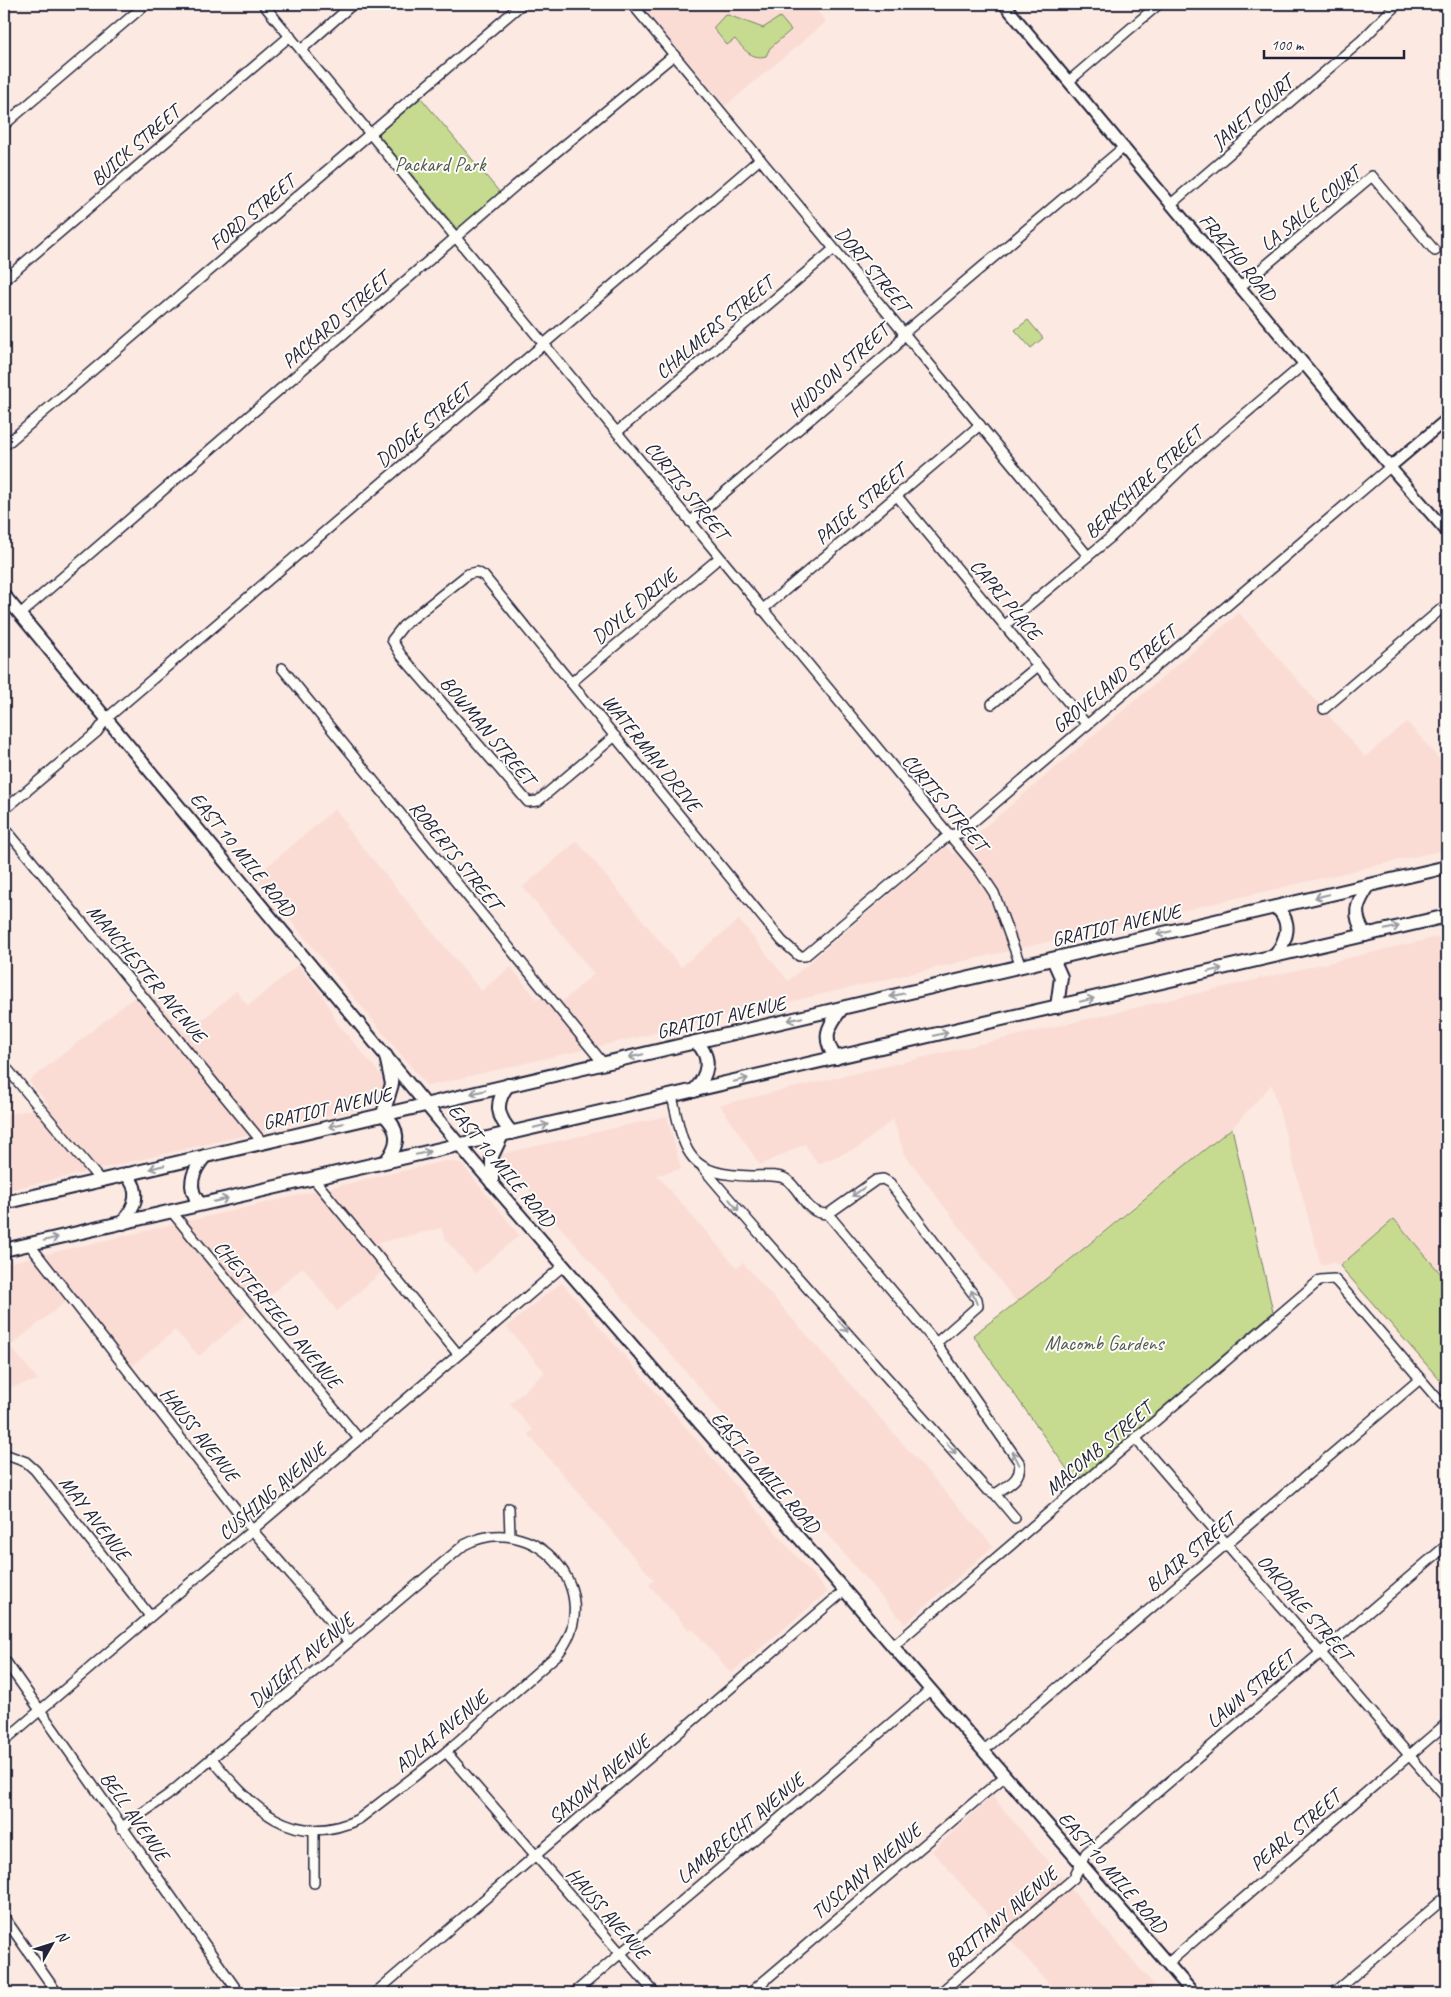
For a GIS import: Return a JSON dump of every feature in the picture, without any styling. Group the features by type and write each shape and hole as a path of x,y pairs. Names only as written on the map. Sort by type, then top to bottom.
{"main road":[{"name":"EAST 10 MILE ROAD","path":"4,594 492,1183 1192,1993"},
{"name":"GRATIOT AVENUE","path":"4,1203 1447,867"},
{"path":"1365,935 1356,915 1361,898 1370,885"},
{"path":"1276,907 1285,917 1288,930 1276,955"},
{"path":"4,1250 1447,916"},
{"path":"1053,959 1061,977 1057,1007"},
{"path":"836,1058 827,1039 833,1020 842,1008"},
{"path":"694,1091 704,1077 708,1064 705,1052 696,1042"},
{"path":"386,1056 392,1084 383,1114 393,1124 398,1138 394,1152 386,1162"},
{"path":"507,1134 498,1110 499,1100 508,1086"},
{"path":"492,1183 492,1156 507,1134"},
{"path":"200,1204 193,1194 191,1182 194,1171 204,1156"},
{"path":"123,1223 134,1205 137,1193 132,1180 126,1174"}],"street":[{"path":"4,125 146,4"},
{"name":"CURTIS STREET","path":"263,4 545,344 718,558 949,835 994,893 1021,966"},
{"path":"301,50 354,4"},
{"name":"FORD STREET","path":"4,446 522,4"},
{"name":"DORT STREET","path":"632,4 1088,556"},
{"name":"FRAZHO ROAD","path":"1004,4 1390,467 1447,532"},
{"path":"1068,81 1159,4"},
{"name":"JANET COURT","path":"1171,204 1362,40 1397,4"},
{"name":"BUICK STREET","path":"4,280 290,36"},
{"name":"PACKARD STREET","path":"20,614 515,186 674,54"},
{"name":"HUDSON STREET","path":"690,522 896,346 904,333 1124,147"},
{"name":"DODGE STREET","path":"4,810 97,732 107,718 760,159"},
{"name":"LA SALLE COURT","path":"1240,287 1372,176 1435,251"},
{"name":"CHALMERS STREET","path":"617,432 834,249"},
{"name":"BERKSHIRE STREET","path":"1004,625 1127,523 1209,444 1304,364"},
{"name":"GROVELAND STREET","path":"799,956 811,952 949,835 960,833 1447,419"},
{"name":"PAIGE STREET","path":"762,610 980,425"},
{"name":"CAPRI PLACE","path":"897,496 1087,725"},
{"name":"DOYLE DRIVE","path":"572,682 718,558"},
{"name":"WATERMAN DRIVE","path":"477,572 490,582 782,941 799,956"},
{"name":"BOWMAN STREET","path":"477,572 468,574 404,626 392,640 427,685 528,802 538,801 615,736"},
{"path":"1324,709 1447,604"},
{"path":"992,704 1038,666"},
{"name":"ROBERTS STREET","path":"282,668 603,1063"},
{"name":"MANCHESTER AVENUE","path":"4,827 262,1142"},
{"path":"4,1065 100,1180"},
{"path":"672,1096 681,1138 690,1156 703,1168 767,1244 809,1287 986,1489 995,1494 1015,1518"},
{"path":"703,1168 735,1176 773,1176 786,1179 807,1206 816,1212 828,1214 936,1343 1019,1462 1021,1470 1018,1477 995,1494"},
{"path":"314,1178 458,1354"},
{"path":"828,1214 876,1180 890,1183 977,1299 978,1306 936,1343"},
{"name":"CHESTERFIELD AVENUE","path":"171,1211 359,1438"},
{"name":"HAUSS AVENUE","path":"29,1244 253,1531 349,1642"},
{"name":"CUSHING AVENUE","path":"4,1741 563,1266"},
{"name":"MACOMB STREET","path":"892,1647 1320,1280 1334,1279 1420,1379"},
{"path":"1420,1379 1447,1410"},
{"name":"BLAIR STREET","path":"983,1751 1420,1379"},
{"name":"OAKDALE STREET","path":"1136,1439 1447,1799"},
{"name":"MAY AVENUE","path":"4,1454 26,1462 35,1470 150,1616"},
{"path":"509,1508 510,1535"},
{"name":"DWIGHT AVENUE","path":"121,1828 168,1795 212,1759 464,1545 488,1536 510,1535"},
{"name":"ADLAI AVENUE","path":"212,1759 257,1809 283,1823 314,1830 345,1826 359,1819 446,1752 552,1661 566,1643 573,1626 574,1600 569,1582 560,1567 547,1552 533,1543 510,1535"},
{"name":"LAWN STREET","path":"1080,1864 1086,1854 1447,1545"},
{"name":"SAXONY AVENUE","path":"375,1993 844,1591"},
{"name":"BELL AVENUE","path":"4,1659 121,1828 239,1993"},
{"name":"LAMBRECHT AVENUE","path":"574,1993 930,1690"},
{"name":"PEARL STREET","path":"1167,1964 1447,1723"},
{"name":"HAUSS AVENUE","path":"446,1752 655,1993"},
{"name":"TUSCANY AVENUE","path":"750,1993 1005,1776"},
{"path":"314,1830 314,1883"},
{"name":"BRITTANY AVENUE","path":"940,1993 1074,1878 1080,1864"},
{"path":"1333,1993 1447,1896"},
{"path":"4,1917 57,1993"}],"shaded area":[{"path":"640,4 811,4 826,22 725,106"},
{"path":"1239,613 1365,757 1407,722 1447,768 1447,849 427,1086 255,877 335,809 348,825 346,827 481,991 511,967 537,1000 551,989 562,1002 594,974 523,887 577,841 681,967 739,920 788,981 946,846 953,854"},
{"path":"1447,935 1447,1390 1338,1265 1333,1262 1321,1265 1272,1084 1232,1128 1137,1203 1017,1303 904,1153 893,1119 859,1147 818,1164 805,1144 760,1165 720,1105"},
{"path":"298,965 322,994 337,1023 387,1082 385,1095 379,1104 4,1191 4,1116 49,1105 29,1081 146,988 186,1034 236,991 248,1006"},
{"path":"667,1116 681,1169 657,1175 737,1268 743,1263 993,1546 905,1624 498,1155"},
{"path":"445,1161 461,1163 519,1235 475,1273 446,1240 441,1228 377,1243 393,1262 337,1311 303,1267 199,1356 175,1330 131,1367 75,1294 10,1346 38,1380 4,1389 4,1264"},
{"path":"562,1283 827,1592 731,1673 692,1628 689,1630 649,1585 654,1580 528,1434 533,1430 510,1404 545,1372 507,1327"},
{"path":"992,1796 1161,1993 1041,1993 1050,1985 932,1851"}],"green space":[{"path":"728,15 763,28 780,17 791,30 770,48 766,56 756,56 748,53 735,39 727,45 713,28 724,16"},
{"name":"Packard Park","path":"421,98 501,194 458,230 378,134"},
{"path":"1028,320 1043,338 1031,348 1015,330"},
{"name":"Macomb Gardens","path":"1232,1128 1273,1312 1076,1482 973,1335 1039,1285"},
{"path":"1394,1219 1447,1281 1447,1388 1340,1266"}]}
